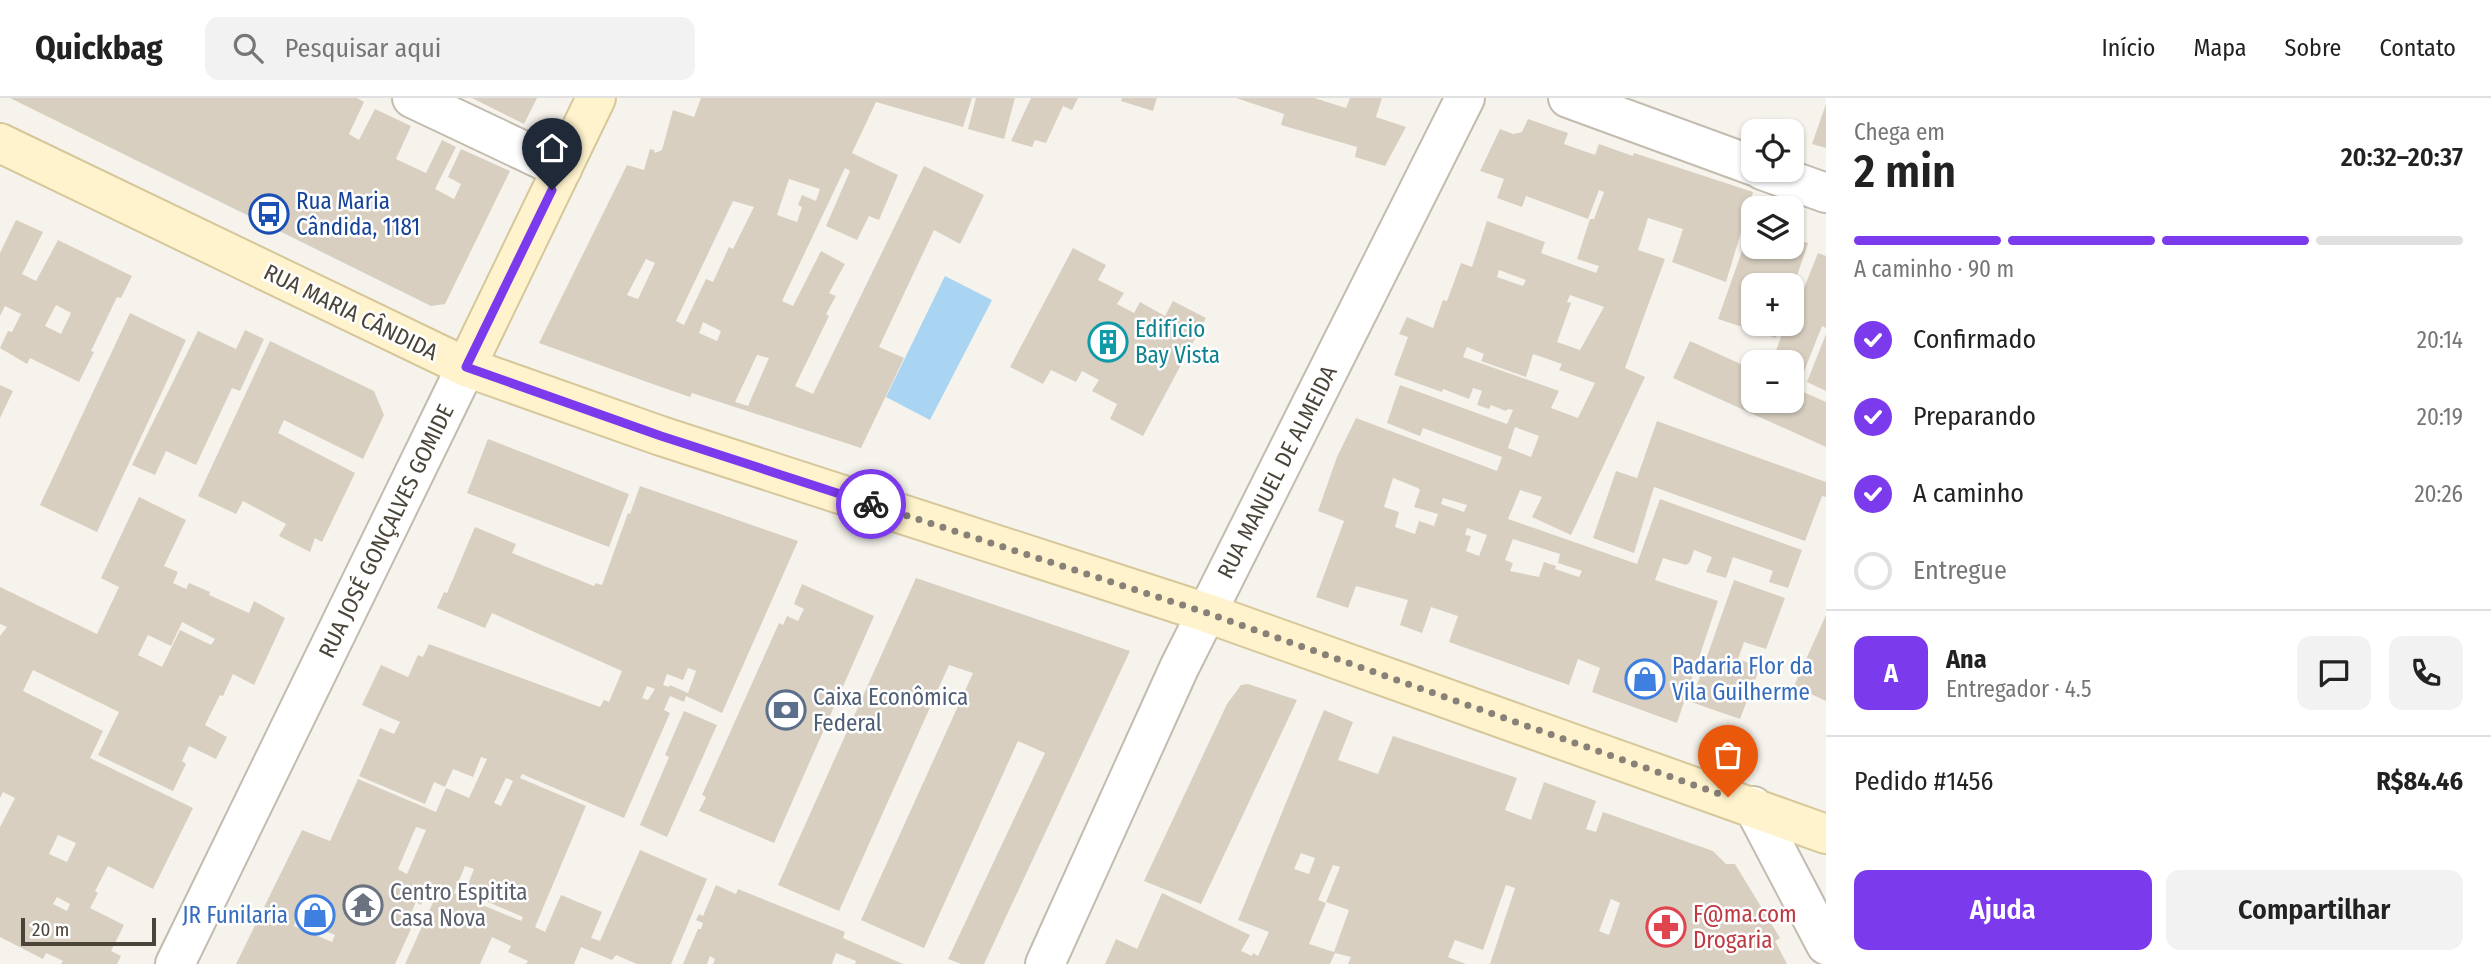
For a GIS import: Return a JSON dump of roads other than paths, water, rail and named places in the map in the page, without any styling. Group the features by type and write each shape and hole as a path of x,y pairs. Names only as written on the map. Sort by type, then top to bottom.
{"main road":[{"name":"RUA JOSÉ GONÇALVES GOMIDE","path":"466,367 596,98"},
{"name":"RUA MARIA CÂNDIDA","path":"0,143 466,367 661,436 1207,613 1826,834"}],"street":[{"path":"412,98 562,169"},
{"name":"RUA MANUEL DE ALMEIDA","path":"1045,964 1174,678 1465,98"},
{"path":"1568,98 1741,161"},
{"path":"1795,182 1826,193"},
{"name":"RUA JOSÉ GONÇALVES GOMIDE","path":"175,964 466,367"},
{"path":"1753,806 1826,945"}],"water":[{"path":"945,276 992,300 930,420 886,397"}],"place":[{"name":"Rua Maria Cândida, 1181","path":"269,214"},
{"name":"Edifício Bay Vista","path":"1108,342"},
{"name":"Padaria Flor da Vila Guilherme","path":"1645,679"},
{"name":"Caixa Econômica Federal","path":"786,710"},
{"name":"Centro Espitita Casa Nova","path":"363,905"},
{"name":"JR Funilaria","path":"315,915"},
{"name":"F@ma.com Drogaria","path":"1666,927"}]}
